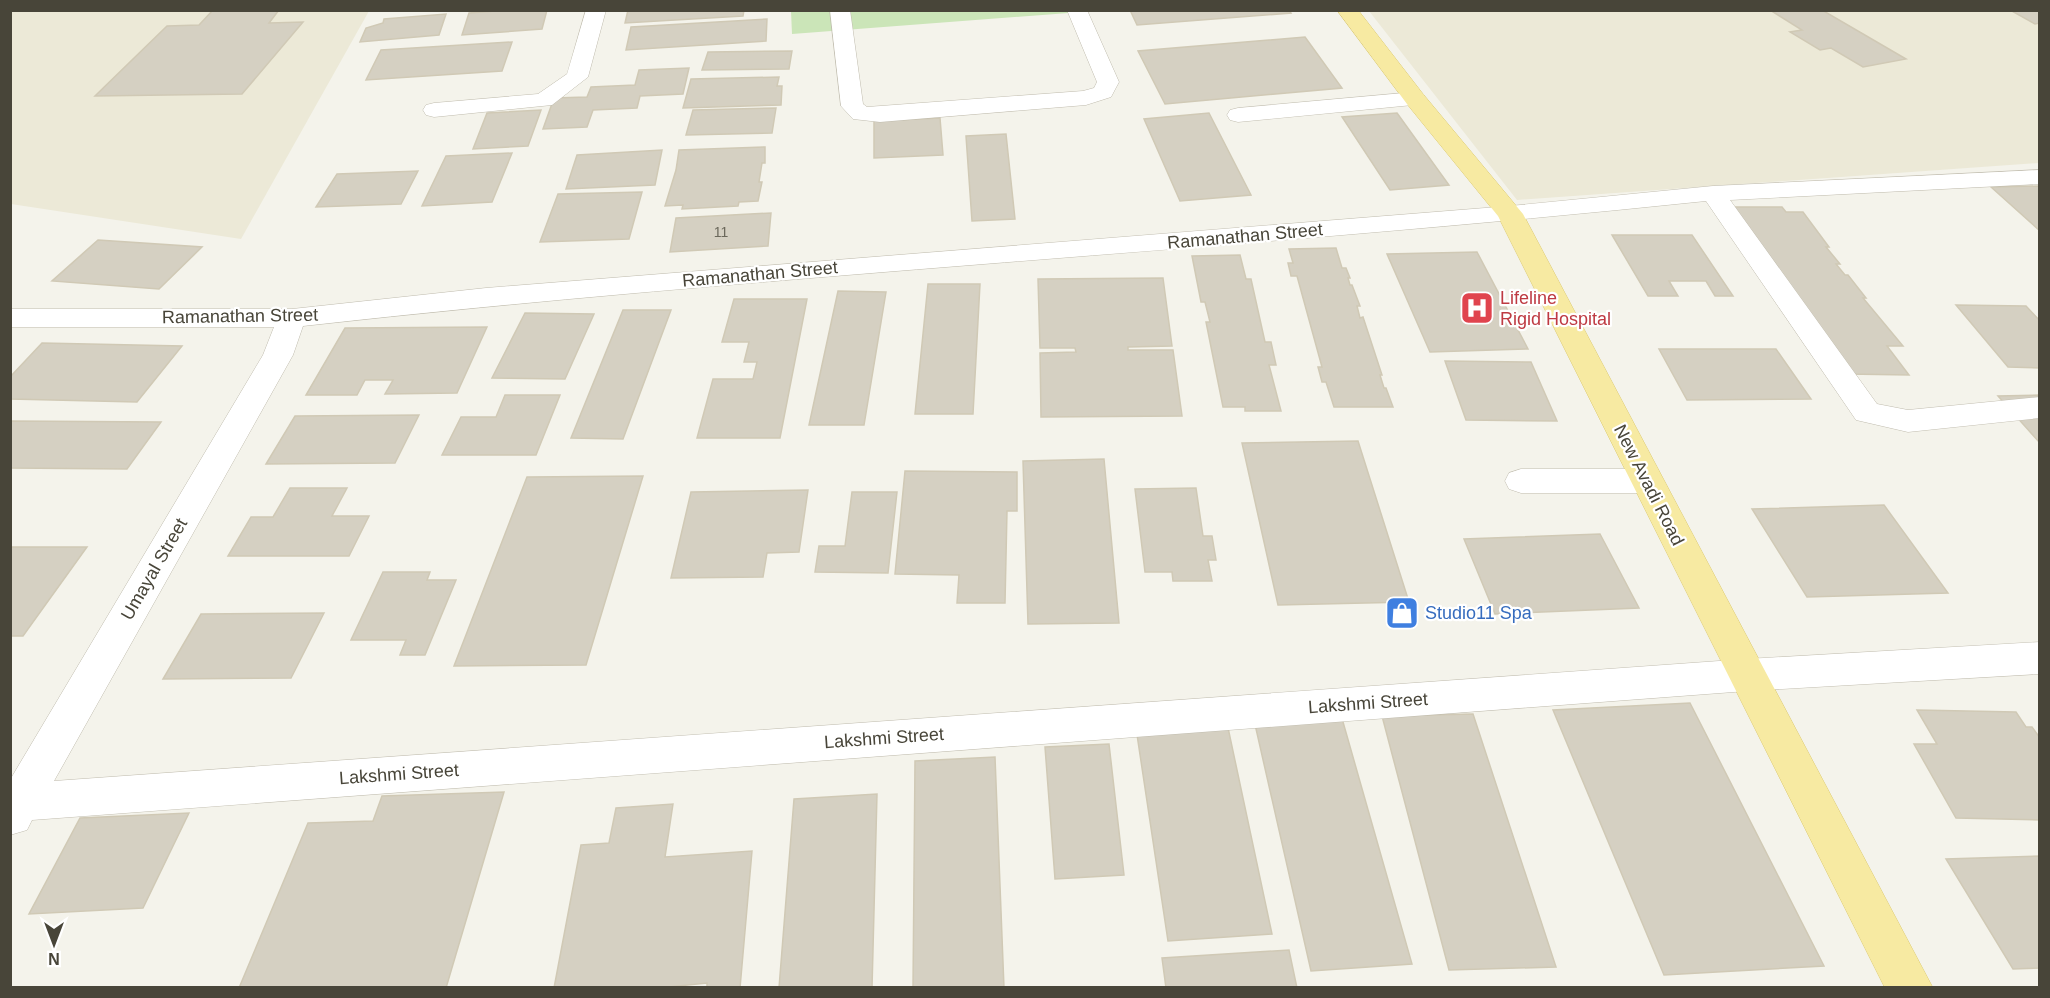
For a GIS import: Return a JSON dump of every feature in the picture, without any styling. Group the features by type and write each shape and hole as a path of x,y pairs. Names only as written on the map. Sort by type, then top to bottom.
{"main road":[{"name":"New Avadi Road","path":"1347,10 1415,99 1510,213 1910,987"}],"street":[{"path":"434,110 544,100 577,77 596,10"},
{"path":"840,10 852,106 861,114 880,115 1086,98 1103,92 1108,82 1077,10"},
{"path":"1238,115 1415,99"},
{"name":"Ramanathan Street","path":"10,318 292,318 592,288 1510,213 1713,193 2040,177"},
{"path":"1713,193 1867,412 1908,421 2040,407"},
{"name":"Umayal Street","path":"15,809 278,355 292,318"},
{"path":"1521,481 1647,481"},
{"name":"Lakshmi Street","path":"15,809 1747,675 2040,658"}],"shaded area":[{"path":"10,11 369,11 241,239 11,204"},
{"path":"1369,11 2039,11 2039,163 1517,200"}],"green space":[{"path":"1108,10 792,34 791,11"}],"building":[{"path":"213,10 279,10 269,23 303,22 242,94 95,96 167,26 199,25"},
{"path":"547,10 542,29 462,35 469,13"},
{"path":"628,10 744,10 743,16 625,23"},
{"path":"1130,10 1289,10 1291,13 1137,25"},
{"path":"1770,10 1822,10 1906,59 1863,67 1831,48 1820,50 1790,32 1802,30"},
{"path":"2010,10 2040,10 2040,23 2035,24"},
{"path":"446,14 439,35 360,42 366,28 383,23 384,19"},
{"path":"767,19 766,41 626,50 631,27"},
{"path":"1305,37 1342,88 1165,104 1138,51"},
{"path":"512,42 502,71 366,80 381,50"},
{"path":"792,51 789,69 702,70 708,52"},
{"path":"689,68 683,94 640,96 637,108 593,110 587,127 543,129 554,98 587,97 591,87 635,85 639,70"},
{"path":"779,77 777,86 782,86 781,105 683,108 691,79"},
{"path":"776,108 772,133 686,135 693,110"},
{"path":"541,110 528,146 473,149 487,113"},
{"path":"1209,113 1251,195 1180,201 1144,119"},
{"path":"1397,113 1449,185 1390,190 1342,117"},
{"path":"940,118 943,155 874,158 874,121"},
{"path":"1006,134 1015,219 972,221 966,136"},
{"path":"765,147 765,163 762,163 759,182 762,182 758,201 739,202 738,206 682,209 683,205 665,206 676,170 679,150"},
{"path":"662,150 655,185 566,189 577,155"},
{"path":"512,153 492,202 422,206 446,156"},
{"path":"418,171 401,204 316,207 337,174"},
{"path":"2040,186 2040,231 1991,187"},
{"path":"642,192 629,239 540,242 558,194"},
{"path":"1731,207 1782,207 1786,212 1803,212 1840,264 1836,264 1845,275 1848,275 1866,298 1863,298 1903,346 1887,346 1909,375 1846,374"},
{"path":"771,213 768,246 670,252 676,218"},
{"path":"1612,235 1692,235 1733,296 1715,296 1706,281 1669,281 1678,296 1648,296"},
{"path":"98,240 202,247 159,289 52,281"},
{"path":"1336,248 1342,268 1346,268 1350,278 1348,278 1350,285 1352,285 1360,306 1357,306 1360,318 1363,317 1384,388 1386,388 1393,407 1334,407 1326,382 1322,382 1318,367 1322,367 1297,276 1291,276 1288,263 1293,263 1289,249"},
{"path":"1477,252 1528,349 1430,352 1387,254"},
{"path":"1240,255 1246,279 1251,279 1265,342 1271,342 1276,365 1269,365 1281,411 1245,411 1245,407 1223,407 1206,322 1210,322 1205,302 1201,302 1192,256"},
{"path":"1163,278 1172,346 1128,347 1128,350 1173,350 1182,416 1041,417 1040,353 1076,352 1075,348 1040,348 1038,279"},
{"path":"928,284 980,284 973,414 915,414"},
{"path":"838,291 886,292 864,425 809,425"},
{"path":"734,299 807,299 780,438 697,438 713,379 753,379 757,362 744,362 749,342 722,342"},
{"path":"1956,305 2026,306 2040,321 2040,368 2008,367"},
{"path":"623,310 671,310 623,439 571,438"},
{"path":"525,313 594,314 565,379 492,378"},
{"path":"487,327 457,393 385,394 393,380 365,380 357,395 306,395 345,328"},
{"path":"42,343 182,346 137,402 10,399 10,377"},
{"path":"1659,349 1776,349 1811,399 1687,400"},
{"path":"1445,361 1531,362 1557,421 1466,420"},
{"path":"505,395 560,395 536,455 442,455 461,417 496,417"},
{"path":"2040,395 2040,443 1998,396"},
{"path":"419,415 395,463 266,464 295,416"},
{"path":"10,421 161,422 127,469 10,468"},
{"path":"1358,441 1409,602 1278,605 1242,443"},
{"path":"1104,459 1119,623 1028,624 1023,461"},
{"path":"905,471 1017,472 1017,511 1007,511 1005,603 957,603 959,575 895,574"},
{"path":"643,476 586,665 454,666 527,477"},
{"path":"290,488 347,488 332,516 369,516 349,556 228,556 251,517 273,517"},
{"path":"1196,488 1203,536 1212,536 1216,560 1208,560 1212,581 1173,581 1172,572 1145,572 1135,489"},
{"path":"808,490 799,552 767,553 763,577 671,578 691,492"},
{"path":"852,492 897,492 888,573 815,572 819,546 845,546"},
{"path":"1884,505 1948,593 1807,597 1752,509"},
{"path":"1600,534 1639,608 1495,614 1464,539"},
{"path":"10,547 87,547 23,636 10,636"},
{"path":"383,572 430,572 427,580 456,580 425,655 400,655 406,640 351,640"},
{"path":"324,613 291,678 163,679 201,614"},
{"path":"1690,703 1824,966 1664,975 1553,710"},
{"path":"1917,710 2016,712 2026,727 2032,727 2040,738 2040,820 1956,818 1914,744 1937,744"},
{"path":"1473,714 1556,967 1449,970 1382,716"},
{"path":"1341,715 1412,964 1311,971 1254,720"},
{"path":"1227,723 1272,934 1168,941 1136,728"},
{"path":"1109,744 1124,875 1055,879 1045,747"},
{"path":"995,757 1004,988 913,988 915,761"},
{"path":"504,792 446,988 239,988 308,823 373,821 382,796"},
{"path":"877,794 872,988 779,988 794,799"},
{"path":"673,804 665,857 752,851 740,988 707,988 707,983 659,988 554,988 581,845 609,843 616,808"},
{"path":"189,813 143,908 29,914 80,818"},
{"path":"2040,856 2040,968 2013,969 1946,859"},
{"path":"1289,950 1297,988 1166,988 1162,958"}],"place":[{"name":"Lifeline Rigid Hospital","path":"1477,308"},
{"name":"Studio11 Spa","path":"1402,613"}]}
